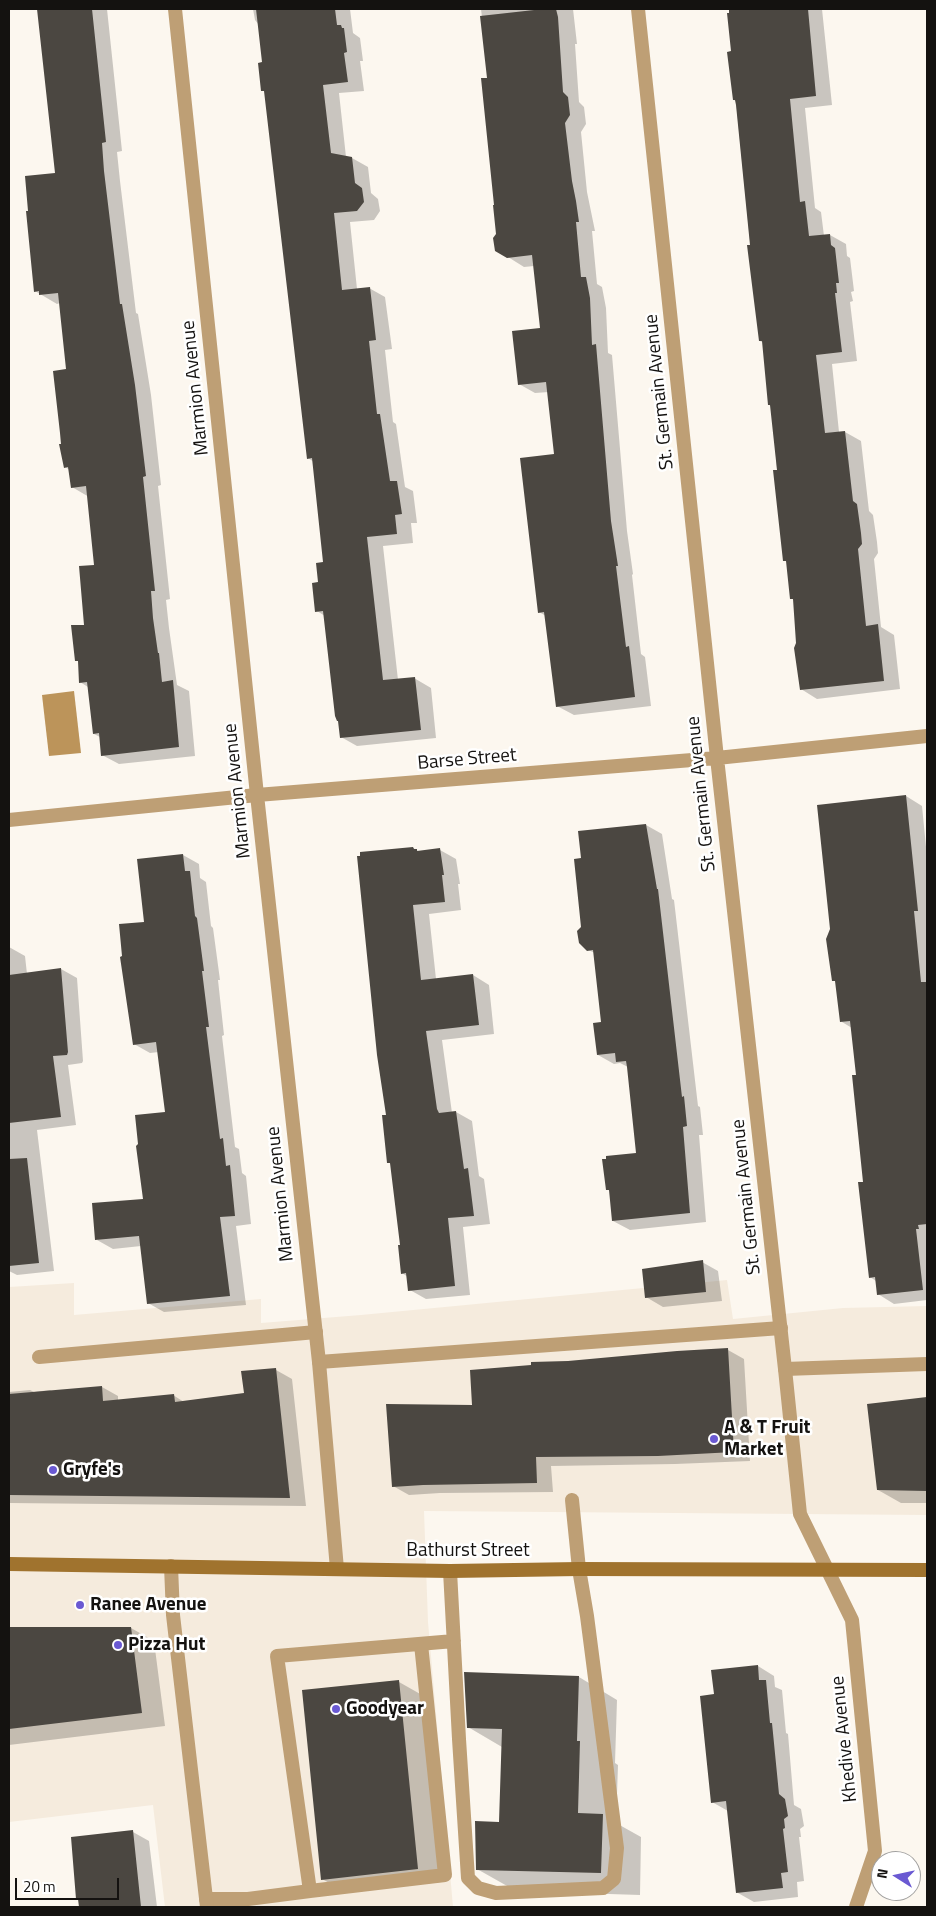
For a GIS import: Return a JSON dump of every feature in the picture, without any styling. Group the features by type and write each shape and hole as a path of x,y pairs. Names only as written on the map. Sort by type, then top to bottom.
{"main road":[{"name":"Bathurst Street","path":"9,1564 450,1570 927,1570"}],"street":[{"name":"Marmion Avenue","path":"175,9 257,795 316,1332 337,1569"},
{"name":"St. Germain Avenue","path":"638,9 717,758 800,1514 827,1570"},
{"name":"Barse Street","path":"9,820 257,795 717,758 927,736"},
{"path":"319,1362 781,1328"},
{"path":"39,1357 316,1332"},
{"path":"785,1369 927,1364"},
{"path":"450,1570 468,1878 478,1888 496,1893 603,1888 614,1879 617,1848 587,1616 579,1569 572,1500"},
{"path":"171,1566 173,1615 207,1903 445,1875 421,1644"},
{"name":"Khedive Avenue","path":"827,1570 852,1620 875,1851 856,1907"},
{"path":"310,1891 277,1656 454,1641"}],"shaded area":[{"path":"74,691 81,753 49,756 42,695"},
{"path":"727,1280 733,1319 843,1308 927,1306 927,1515 424,1511 428,1622 453,1907 165,1907 153,1805 9,1822 9,1287 74,1283 74,1315 261,1299 261,1323"}],"building":[{"path":"37,9 92,9 106,142 102,143 104,171 120,304 122,304 135,385 146,476 143,477 155,591 151,591 153,618 162,682 173,680 179,747 101,756 99,733 93,734 87,682 79,683 78,661 75,661 71,625 84,625 79,566 94,565 86,486 71,488 68,467 64,468 59,444 61,444 53,371 66,369 58,293 39,295 39,291 34,292 26,211 28,211 25,176 55,173"},
{"path":"256,9 335,9 337,25 341,25 344,28 347,52 344,53 348,82 323,85 331,153 352,157 355,183 362,188 364,202 357,211 334,213 342,290 370,287 376,340 369,341 377,414 380,414 390,481 397,481 402,514 395,515 397,534 367,537 383,680 415,677 421,730 340,738 338,721 335,716 323,611 315,612 312,583 318,582 316,563 323,562 312,458 307,459 264,91 261,91 258,63 262,62"},
{"path":"556,9 558,17 563,92 568,97 570,115 565,123 579,222 576,222 581,277 586,277 590,298 592,345 596,344 611,521 618,566 616,566 626,647 629,646 635,697 556,707 544,612 538,613 520,458 554,454 546,382 518,385 512,331 540,328 532,255 507,258 495,251 493,238 496,234 494,205 481,78 487,78 480,16"},
{"path":"729,9 808,9 816,96 790,99 800,202 805,201 809,236 830,234 831,245 835,248 839,283 836,283 837,293 835,293 842,352 816,355 825,433 845,431 853,501 857,504 861,533 862,544 858,549 866,626 878,624 884,681 800,690 794,648 796,643 793,599 790,599 786,561 783,561 773,470 777,470 770,405 768,405 762,341 759,341 747,245 750,245 736,105 735,100 733,100 727,52 731,51 727,13 729,13"},
{"path":"906,795 918,911 914,911 921,982 927,982 927,1224 918,1225 919,1229 916,1229 923,1290 877,1295 875,1277 869,1278 858,1182 863,1182 852,1075 856,1075 850,1021 840,1022 835,981 832,981 826,939 830,929 817,805"},
{"path":"646,824 658,889 682,1097 684,1096 687,1126 683,1127 690,1213 612,1221 609,1190 606,1190 602,1159 606,1159 606,1156 636,1153 627,1067 626,1061 616,1062 615,1053 597,1055 593,1023 601,1022 593,950 587,951 579,943 577,931 581,927 574,859 581,858 578,831"},
{"path":"413,847 417,851 440,848 444,875 442,875 445,902 413,905 421,980 473,974 479,1025 426,1031 437,1109 439,1113 456,1111 464,1169 468,1168 474,1216 448,1218 455,1286 408,1291 406,1273 401,1274 398,1245 400,1245 390,1163 387,1163 382,1115 386,1115 377,1055 357,856 360,856 360,852"},
{"path":"183,854 185,871 190,871 204,971 202,971 209,1027 206,1027 220,1139 223,1138 226,1166 230,1165 235,1216 220,1217 230,1296 147,1304 139,1236 95,1240 92,1203 143,1199 136,1146 138,1144 135,1115 165,1112 156,1042 133,1045 120,957 122,956 119,924 144,922 137,859"},
{"path":"61,968 68,1052 67,1055 53,1056 61,1117 9,1123 9,975"},
{"path":"27,1158 39,1263 9,1266 9,1159"},
{"path":"703,1260 706,1292 645,1298 642,1269"},
{"path":"728,1348 734,1452 658,1456 536,1457 537,1483 392,1487 386,1404 472,1405 470,1370 531,1365 531,1362 568,1361"},
{"path":"276,1368 290,1498 9,1495 9,1394 102,1386 103,1401 174,1394 175,1402 244,1393 241,1371"},
{"path":"927,1397 927,1491 877,1490 867,1404"},
{"path":"9,1627 131,1627 142,1713 9,1729"},
{"path":"758,1665 759,1680 766,1680 779,1794 785,1799 788,1816 784,1819 785,1828 783,1829 788,1872 781,1873 783,1888 736,1893 726,1801 711,1803 700,1696 714,1694 711,1670"},
{"path":"464,1672 579,1676 577,1741 580,1741 578,1813 603,1814 601,1873 476,1870 475,1821 499,1822 502,1729 467,1728"},
{"path":"399,1680 418,1869 321,1880 302,1690"},
{"path":"133,1830 141,1907 79,1907 78,1899 76,1899 71,1837"}],"place":[{"name":"A & T Fruit Market","path":"714,1439"},
{"name":"Gryfe's","path":"53,1470"},
{"name":"Ranee Avenue","path":"80,1605"},
{"name":"Pizza Hut","path":"118,1645"},
{"name":"Goodyear","path":"336,1709"}]}
